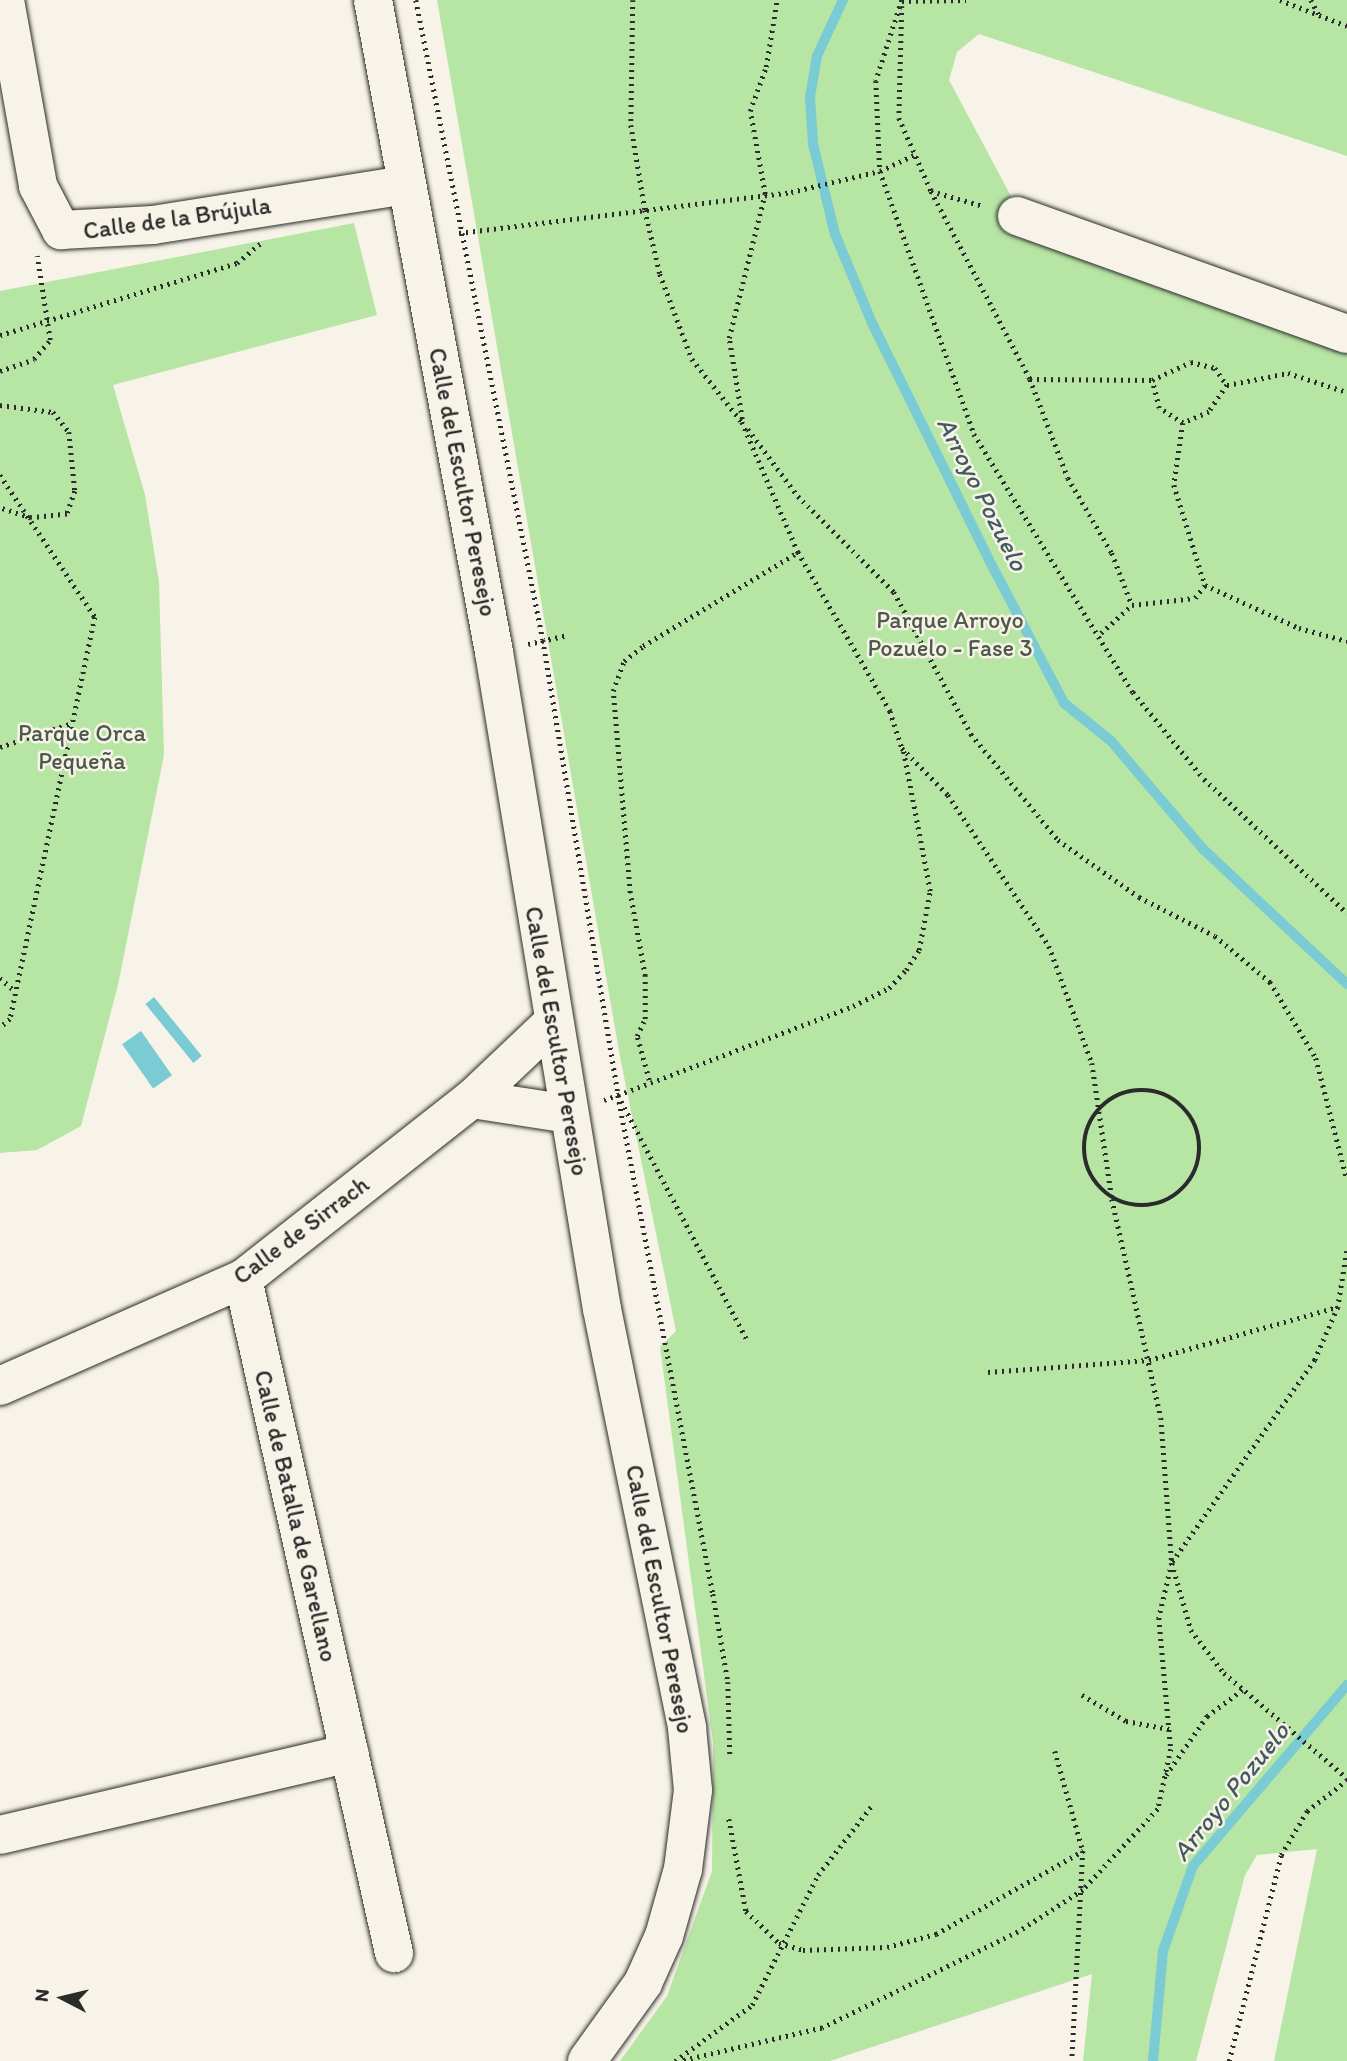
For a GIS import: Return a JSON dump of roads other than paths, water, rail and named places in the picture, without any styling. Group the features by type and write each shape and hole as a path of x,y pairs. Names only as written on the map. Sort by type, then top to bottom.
{"street":[{"name":"Calle de la Brújula","path":"5,0 38,186 61,230 153,225 405,185"},
{"name":"Calle del Escultor Peresejo","path":"373,0 405,185 494,652 552,1023 687,1728 693,1790 683,1869 664,1936 643,1983 587,2061"},
{"path":"1017,216 1347,334"},
{"name":"Calle de Sirrach","path":"0,1387 243,1279 472,1099 552,1023"},
{"path":"472,1099 569,1114"},
{"name":"Calle de Batalla de Garellano","path":"243,1279 394,1953"},
{"path":"0,1835 349,1753"}],"water":[{"path":"154,997 202,1056 193,1063 145,1004"},
{"path":"141,1031 172,1075 153,1088 122,1044"}],"waterway":[{"name":"Arroyo Pozuelo","path":"843,0 817,56 810,97 813,144 835,234 872,323 988,558 1064,703 1111,741 1202,848 1347,984"},
{"name":"Arroyo Pozuelo","path":"1153,2061 1163,1951 1193,1866 1347,1685"}],"park label":[{"name":"Parque Arroyo Pozuelo - Fase 3","path":"950,634"},
{"name":"Parque Orca Pequeña","path":"82,747"}]}
